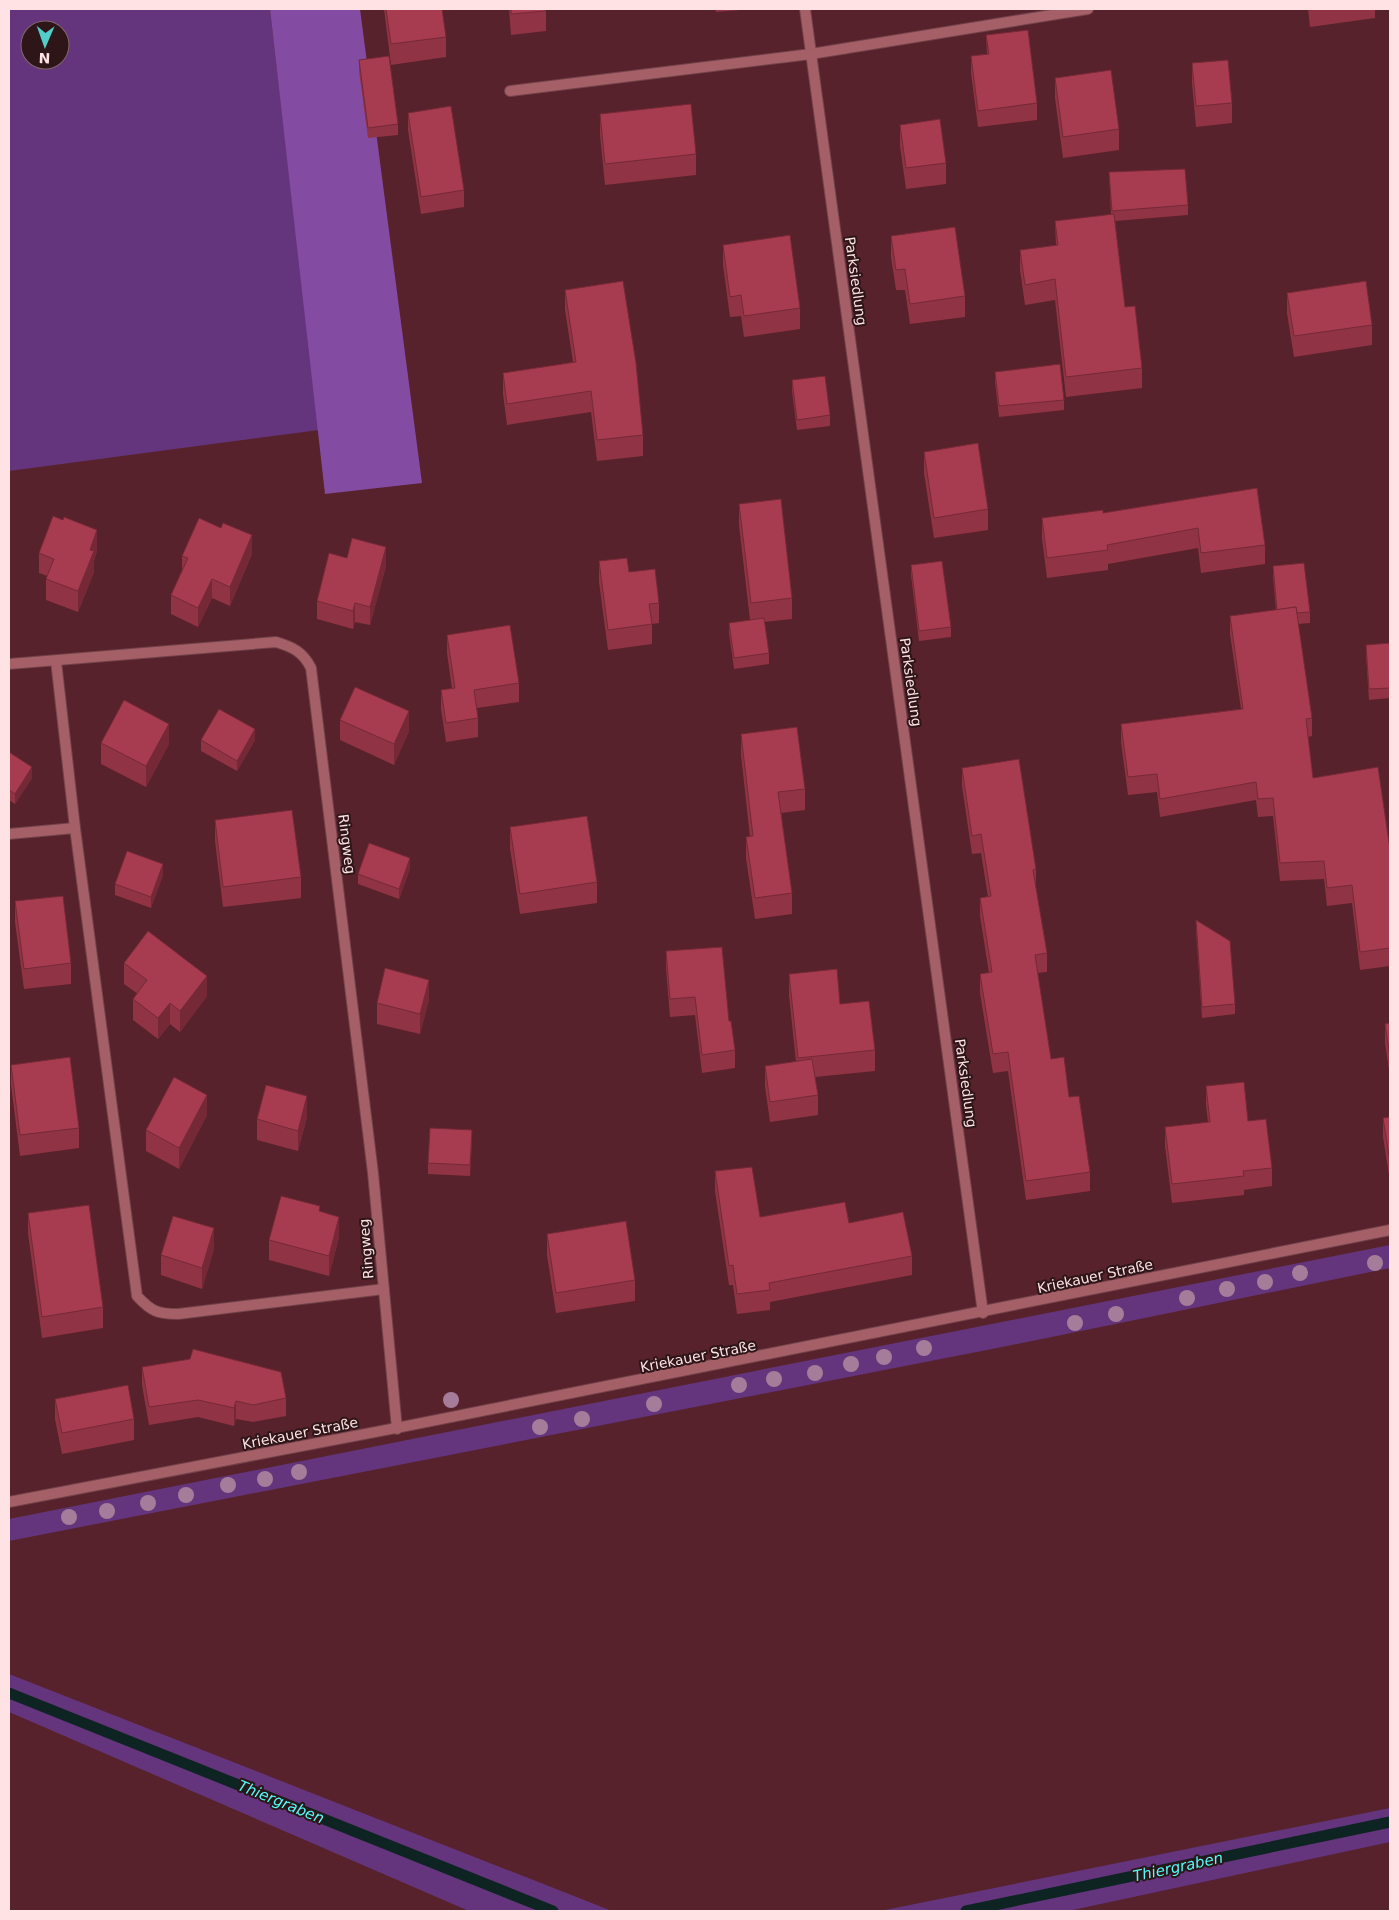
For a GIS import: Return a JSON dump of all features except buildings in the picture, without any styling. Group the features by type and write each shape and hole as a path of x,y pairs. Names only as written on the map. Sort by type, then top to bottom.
{"street":[{"name":"Parksiedlung","path":"805,9 983,1313"},
{"path":"510,91 811,54 1088,9"},
{"name":"Ringweg","path":"9,664 276,642 291,647 305,656 311,668 373,1174 397,1429"},
{"name":"Ringweg","path":"56,661 75,828 137,1296 148,1309 162,1314 178,1314 384,1289"},
{"path":"9,834 75,828"},
{"name":"Kriekauer Straße","path":"9,1502 397,1429 1390,1230"}],"shaded area":[{"path":"9,9 270,9 319,430 9,471"},
{"path":"270,9 360,9 422,483 325,494"},
{"path":"1390,1245 1390,1268 997,1348 9,1541 9,1519"},
{"path":"9,1674 612,1911 469,1911 9,1712"},
{"path":"1390,1808 1390,1842 1068,1911 880,1911"}],"waterway":[{"name":"Thiergraben","path":"9,1693 553,1911"},
{"name":"Thiergraben","path":"966,1911 1390,1822"}]}
